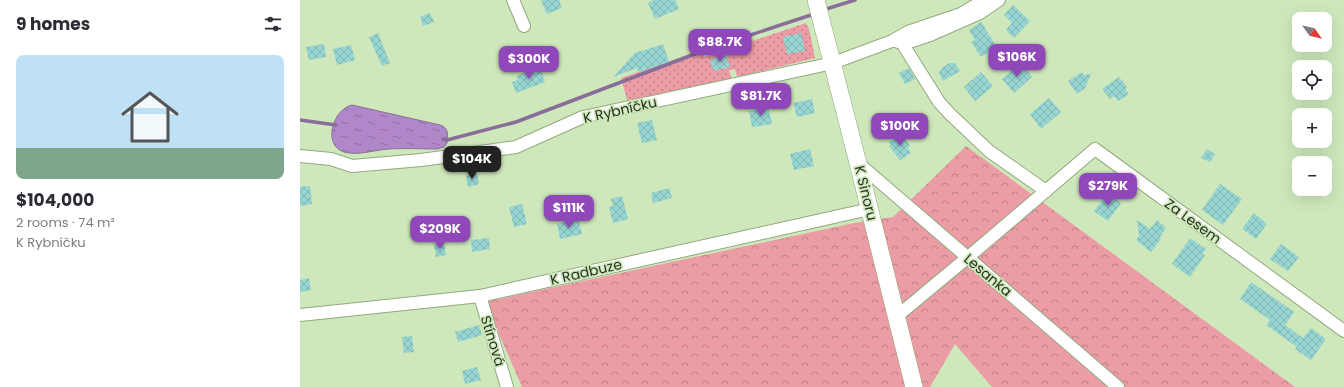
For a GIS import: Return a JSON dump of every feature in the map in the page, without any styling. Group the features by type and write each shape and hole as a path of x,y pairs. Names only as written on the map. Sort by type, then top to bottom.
{"street":[{"path":"514,0 524,26"},
{"name":"K Rybníčku","path":"897,42 908,32 961,14 984,0"},
{"name":"K Rybníčku","path":"300,156 331,159 352,166 421,160 516,147 583,117 833,63 897,42 909,42 955,25 980,13 999,0"},
{"name":"K Sinoru","path":"818,8 914,387"},
{"path":"897,42 939,102 950,114 989,151 1046,191"},
{"name":"Za Lesem","path":"896,317 968,258 1095,149 1344,331"},
{"name":"Lesanka","path":"858,163 1118,387"},
{"name":"K Radbuze","path":"300,315 480,296 870,209"},
{"name":"Stínová","path":"480,296 507,387"}],"green space":[{"path":"806,23 809,29 815,58 737,77 735,69 729,70 732,79 628,103 621,78 702,50 704,57"},
{"path":"966,146 1295,387 992,387 955,344 930,387 522,387 485,302 854,223 893,217"}],"water":[{"path":"352,105 443,126 448,135 447,143 444,147 437,149 388,149 355,153 344,152 337,148 333,142 333,127 335,120 340,113 345,108"}],"building":[{"path":"541,0 559,0 562,8 547,14"},
{"path":"654,0 675,0 679,9 655,19 648,3"},
{"path":"1013,5 1030,21 1014,38 1006,30 1012,23 1004,15"},
{"path":"430,13 434,22 423,26 420,17"},
{"path":"981,22 997,47 981,57 971,42 975,40 969,30"},
{"path":"378,33 390,63 382,66 369,37"},
{"path":"801,33 805,51 787,54 783,37"},
{"path":"324,44 326,57 309,60 306,47"},
{"path":"663,44 669,62 638,72 637,68 613,77 636,52"},
{"path":"351,45 355,60 337,65 333,49"},
{"path":"726,54 730,67 714,71 710,60"},
{"path":"949,63 955,63 960,71 943,81 939,73 942,68"},
{"path":"1021,63 1032,77 1014,93 1002,79"},
{"path":"540,67 545,82 516,93 512,82 518,80 516,76"},
{"path":"909,68 915,79 905,84 899,73"},
{"path":"981,72 993,86 975,101 964,87"},
{"path":"1082,72 1084,75 1091,74 1085,88 1077,94 1068,81"},
{"path":"1119,77 1127,87 1125,89 1129,94 1118,101 1114,96 1110,99 1102,89"},
{"path":"1049,98 1061,112 1041,129 1030,114"},
{"path":"812,99 815,113 797,117 793,103"},
{"path":"768,105 772,124 752,127 749,111"},
{"path":"652,120 657,140 642,143 637,123"},
{"path":"902,134 910,146 908,149 911,153 900,160 889,146 891,145 889,142"},
{"path":"810,149 814,166 794,170 790,154"},
{"path":"1207,149 1215,154 1210,162 1201,158"},
{"path":"477,173 479,184 468,187 466,176"},
{"path":"1220,184 1242,199 1223,225 1202,210"},
{"path":"310,186 312,204 300,206 300,187"},
{"path":"669,188 672,198 653,203 651,193"},
{"path":"1108,193 1121,203 1108,221 1094,211"},
{"path":"622,196 628,219 613,223 609,207 613,206 611,199"},
{"path":"522,204 527,224 514,227 509,207"},
{"path":"1254,213 1267,224 1256,239 1242,229"},
{"path":"578,218 582,234 560,239 557,224"},
{"path":"1137,220 1150,229 1157,220 1166,228 1160,237 1161,239 1151,252 1136,240 1139,236"},
{"path":"489,238 490,249 472,252 471,240"},
{"path":"1190,238 1206,249 1202,254 1205,255 1190,277 1172,264"},
{"path":"444,243 446,255 436,257 434,244"},
{"path":"1281,244 1299,257 1288,271 1270,259"},
{"path":"309,278 311,290 300,292 300,280"},
{"path":"1251,282 1294,312 1285,325 1303,338 1311,328 1326,339 1311,360 1295,349 1297,347 1266,325 1270,320 1240,299"},
{"path":"479,325 482,335 458,342 455,332"},
{"path":"412,336 414,352 404,353 402,337"},
{"path":"477,367 481,380 465,384 462,371"}],"waterway":[{"path":"823,10 855,0"},
{"path":"443,139 447,140 516,122 708,49 814,14"},
{"path":"300,120 336,125"}]}
